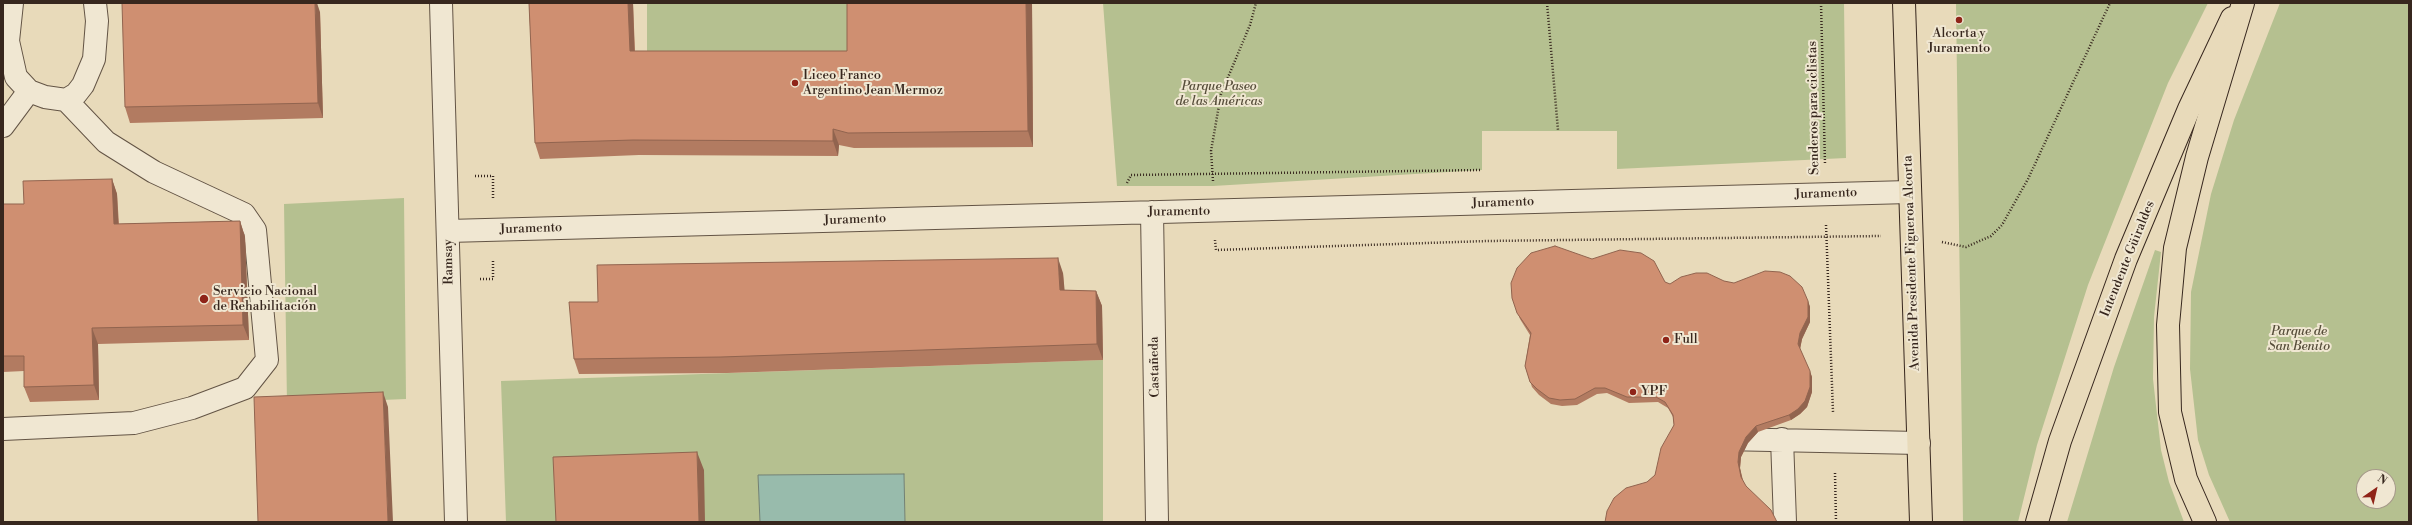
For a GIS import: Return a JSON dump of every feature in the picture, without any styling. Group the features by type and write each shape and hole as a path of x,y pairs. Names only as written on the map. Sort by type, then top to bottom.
{"main road":[{"name":"Avenida Presidente Figueroa Alcorta","path":"1904,3 1921,522"},
{"name":"Intendente Güiraldes","path":"2037,522 2060,441 2126,259 2189,109 2239,3"},
{"path":"2205,522 2186,479 2170,412 2168,325 2175,248 2197,157 2243,3"}],"street":[{"path":"3,430 134,422 192,408 245,388 267,360 256,230 244,214 154,172 106,142 66,100 45,97 29,91 16,77 8,41 12,3"},
{"path":"66,100 76,94 83,85 94,59 97,21 95,3"},
{"name":"Ramsay","path":"441,3 456,522"},
{"path":"3,126 29,91"},
{"name":"Juramento","path":"448,231 1909,192"},
{"name":"Castañeda","path":"1152,212 1157,522"},
{"path":"1705,439 1782,439 1919,443"},
{"path":"1782,439 1785,522"}],"path":[{"path":"1214,211 1211,151 1221,94 1250,24 1256,3"},
{"path":"1547,3 1558,130"},
{"name":"Senderos para ciclistas","path":"1821,3 1826,236 1836,522"}],"green space":[{"path":"647,3 849,3 848,56 647,52"},
{"name":"Parque Paseo de las Américas","path":"1103,3 1844,3 1846,158 1617,169 1617,131 1482,131 1482,170 1213,186 1117,186"},
{"path":"1956,3 2208,3 2168,83 2088,285 2037,445 2018,522 1963,522"},
{"name":"Parque de San Benito","path":"2280,3 2409,3 2409,522 2230,522 2209,475 2198,440 2190,369 2191,292 2211,194 2234,120"},
{"path":"404,198 406,399 287,404 284,204"},
{"path":"2155,250 2161,252 2154,317 2153,379 2161,450 2169,482 2184,522 2067,522 2114,367"},
{"path":"1103,360 1103,522 905,522 904,474 758,475 760,522 506,522 501,381"}],"shaded area":[{"path":"904,474 905,522 760,522 758,475"}],"building":[{"path":"122,3 315,3 318,103 125,107"},
{"path":"529,3 628,3 630,51 847,51 847,3 1026,3 1028,131 848,133 833,129 833,141 633,140 535,143"},
{"path":"112,179 114,224 240,221 243,325 92,328 94,385 24,387 24,356 3,356 3,204 24,204 23,181"},
{"path":"1555,246 1592,259 1620,250 1641,253 1654,261 1665,282 1670,284 1681,277 1696,273 1707,273 1724,281 1734,283 1765,271 1780,272 1790,276 1802,287 1808,301 1808,317 1800,333 1798,344 1810,371 1810,387 1805,401 1798,409 1789,415 1756,426 1746,437 1739,452 1738,462 1741,477 1746,486 1771,510 1777,522 1605,522 1607,511 1614,498 1626,488 1647,482 1655,475 1661,448 1674,425 1673,415 1665,402 1656,397 1627,397 1605,388 1595,388 1575,399 1560,400 1549,398 1530,382 1525,366 1531,333 1517,313 1512,298 1511,283 1517,268 1531,253"},
{"path":"1058,258 1060,290 1096,291 1097,344 721,357 574,359 569,302 598,302 597,265"},
{"path":"383,392 388,522 258,522 254,397"},
{"path":"697,452 699,522 556,522 553,457"}],"place":[{"name":"Alcorta y Juramento","path":"1959,20"},
{"name":"Liceo Franco Argentino Jean Mermoz","path":"795,83"},
{"name":"Servicio Nacional de Rehabilitación","path":"204,299"},
{"name":"Full","path":"1666,340"},
{"name":"YPF","path":"1633,392"}]}
